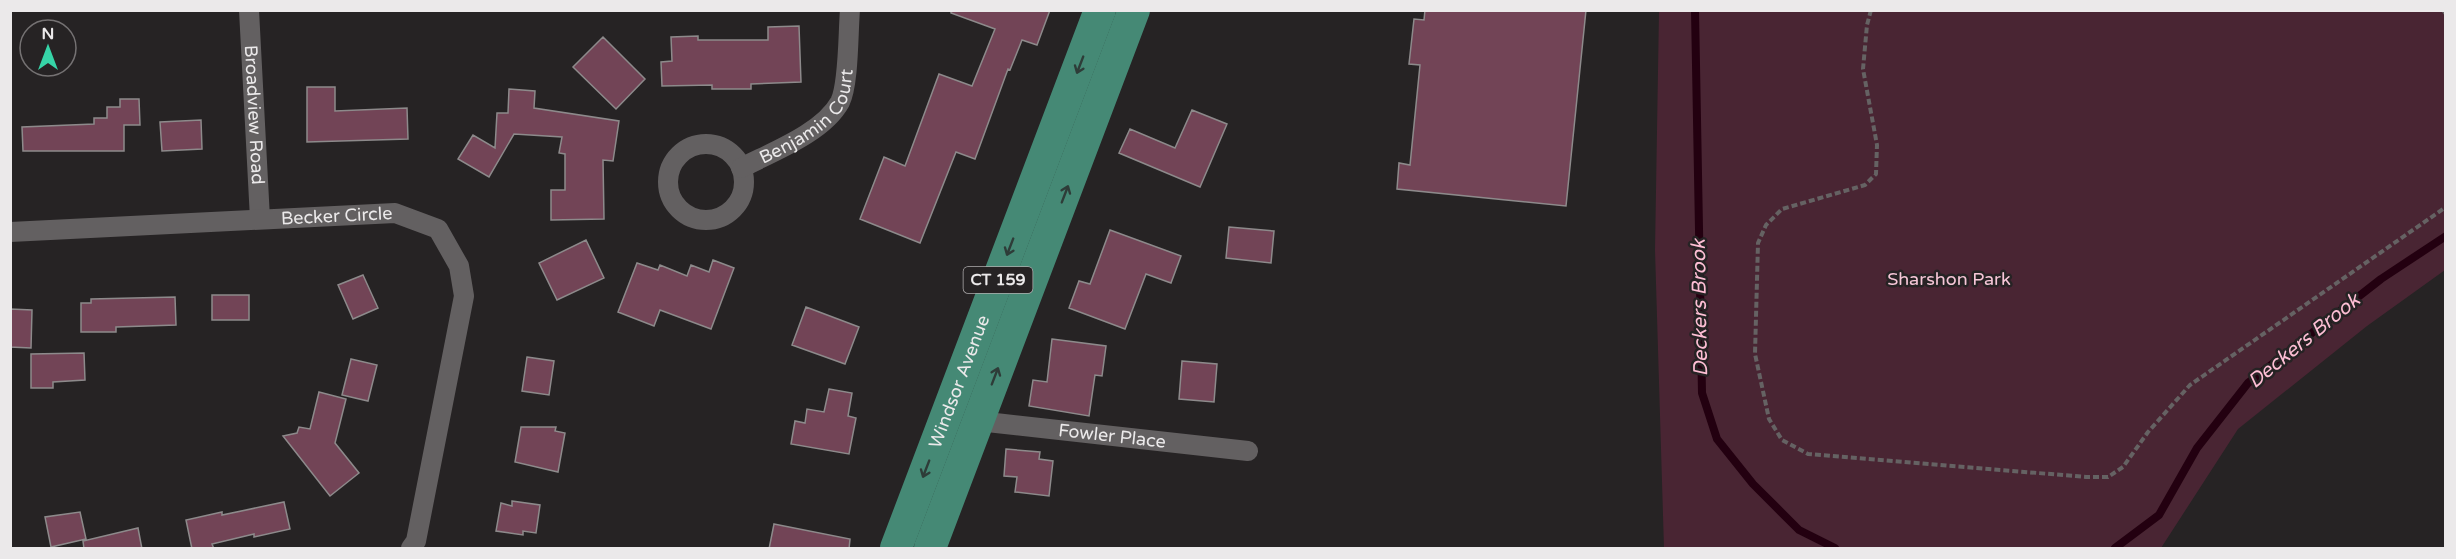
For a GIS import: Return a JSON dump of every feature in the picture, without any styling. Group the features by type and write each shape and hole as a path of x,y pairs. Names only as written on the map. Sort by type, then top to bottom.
{"main road":[{"name":"Windsor Avenue","path":"898,544 1100,10"},
{"name":"Windsor Avenue","path":"930,547 1134,10"},
{"path":"898,544 930,547"}],"street":[{"name":"Broadview Road","path":"249,10 260,219"},
{"name":"Benjamin Court","path":"741,168 818,127 840,102 846,69 850,10"},
{"name":"Becker Circle","path":"10,232 395,213 438,230 459,266 464,296 416,541 411,549"},
{"name":"Fowler Place","path":"978,421 1248,451"}],"path":[{"path":"1871,10 1867,25 1863,69 1877,145 1876,174 1865,185 1782,209 1766,225 1758,243 1755,354 1769,419 1782,440 1808,454 2108,477 2123,467 2148,432 2190,386 2445,207"}],"green space":[{"name":"Sharshon Park","path":"1659,11 2445,11 2445,270 2367,326 2238,429 2161,548 1664,548 1655,250"}],"building":[{"path":"951,10 1050,10 1037,45 1022,40 1010,70 1008,69 975,159 956,152 920,243 860,219 884,157 905,166 939,74 972,86 995,29 951,13"},
{"path":"1425,10 1586,10 1566,206 1397,189 1399,163 1410,165 1420,65 1409,64 1414,19 1424,20"},
{"path":"799,26 801,82 751,84 751,89 712,89 712,85 662,86 661,62 672,61 671,37 698,36 698,40 768,40 768,27"},
{"path":"603,37 645,79 616,109 573,67"},
{"path":"307,87 335,87 335,111 407,108 408,139 307,142"},
{"path":"509,89 535,91 534,108 619,121 613,161 603,160 604,219 551,220 551,190 565,190 565,154 559,153 562,137 514,134 489,177 458,159 473,135 495,148 497,113 508,113"},
{"path":"120,99 139,99 140,125 124,125 124,151 23,151 22,127 94,124 94,118 107,118 107,107 120,107"},
{"path":"1192,110 1227,124 1200,187 1119,153 1130,129 1175,148"},
{"path":"201,120 202,149 162,151 160,122"},
{"path":"1229,227 1274,231 1271,263 1226,258"},
{"path":"1110,230 1181,256 1171,283 1146,274 1125,329 1069,308 1079,281 1090,284"},
{"path":"586,240 604,278 557,300 539,263"},
{"path":"713,260 734,268 711,329 660,310 654,326 618,312 637,263 658,270 660,265 687,276 691,265 709,272"},
{"path":"363,275 378,308 353,319 338,285"},
{"path":"212,295 249,295 249,320 212,320"},
{"path":"175,297 176,325 116,327 116,332 81,332 81,303 91,303 91,299"},
{"path":"806,307 859,327 845,364 792,345"},
{"path":"10,309 32,310 31,348 10,347"},
{"path":"1052,339 1106,346 1102,376 1095,375 1089,416 1029,406 1033,380 1047,382"},
{"path":"84,353 85,380 53,382 53,388 31,388 31,354"},
{"path":"527,357 554,361 549,395 522,391"},
{"path":"351,359 377,365 368,401 342,395"},
{"path":"1182,361 1217,364 1214,402 1179,399"},
{"path":"829,389 852,393 848,416 856,418 849,454 791,444 795,421 805,423 807,409 824,412"},
{"path":"319,392 346,399 335,443 359,473 330,496 283,436 297,433 299,427 310,429"},
{"path":"521,427 556,427 555,431 565,433 558,472 515,462"},
{"path":"1006,449 1040,452 1039,459 1053,461 1049,496 1015,492 1017,477 1004,476"},
{"path":"512,501 540,505 536,533 523,531 523,535 496,531 501,503 512,506"},
{"path":"284,502 290,529 254,537 254,534 212,544 214,549 192,549 186,520"},
{"path":"80,512 86,539 51,547 45,517"},
{"path":"774,524 850,539 849,549 769,549"},
{"path":"138,528 142,549 84,549 83,541"}],"waterway":[{"name":"Deckers Brook","path":"1695,10 1702,393 1717,439 1753,484 1799,530 1835,548"},
{"name":"Deckers Brook","path":"2115,548 2159,515 2197,448 2248,383 2381,279 2446,236"}]}
